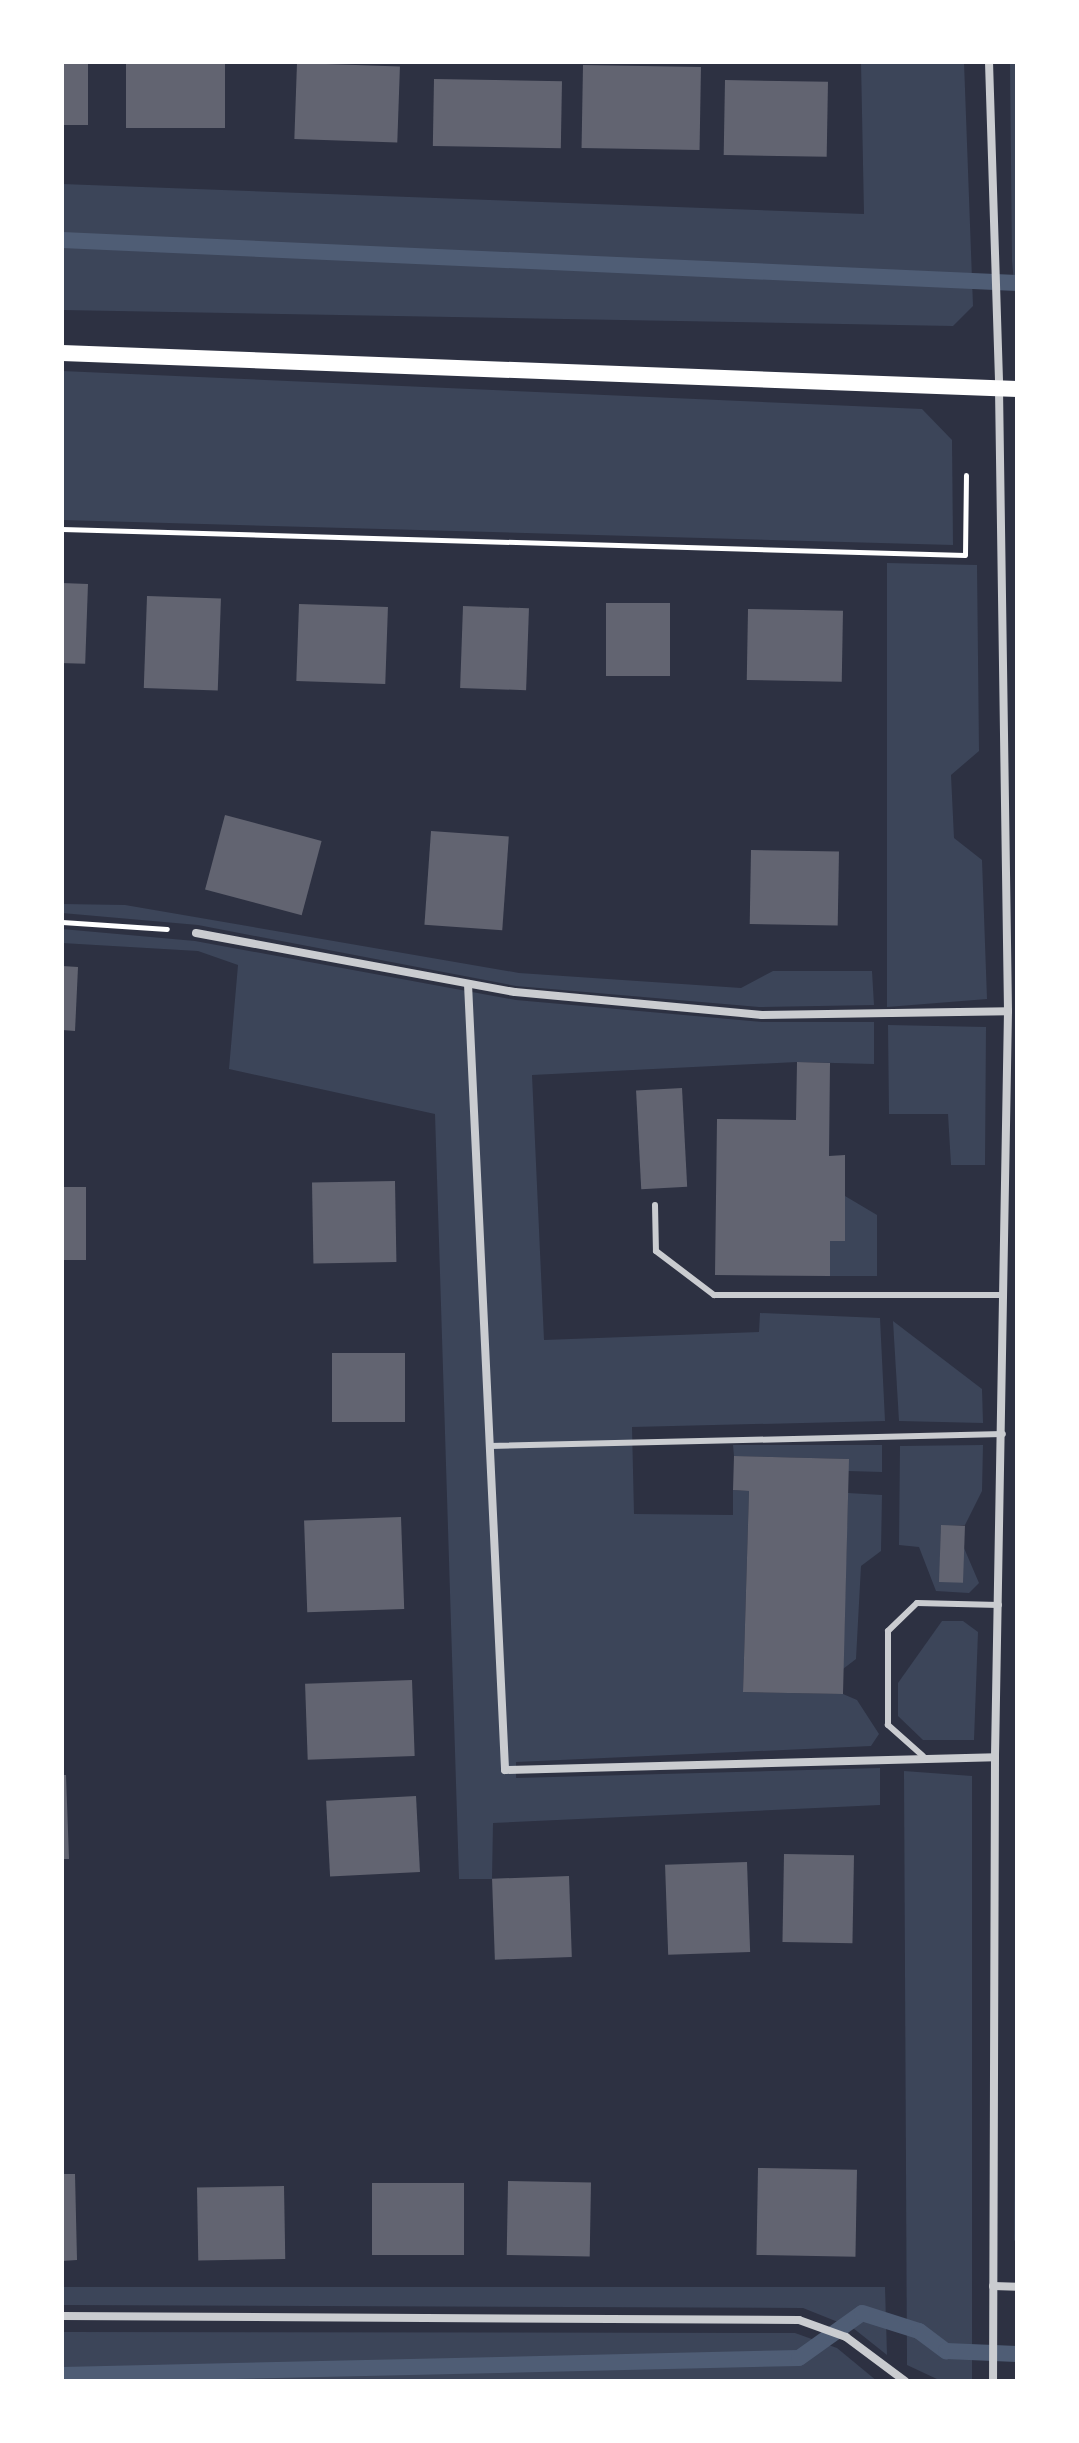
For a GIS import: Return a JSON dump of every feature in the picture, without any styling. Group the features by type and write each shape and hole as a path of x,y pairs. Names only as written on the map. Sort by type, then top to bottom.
{"main road":[{"path":"62,353 1017,389"}],"street":[{"path":"989,62 999,389 1008,1011 995,1757 993,2381"},
{"path":"196,933 468,984 762,1015 1008,1011"},
{"path":"468,984 505,1770 923,1756 995,1757"},
{"path":"993,2286 1017,2287"},
{"path":"62,2316 799,2320 846,2337 905,2381"}],"lane":[{"path":"655,1205 656,1251 714,1295 1005,1295"},
{"path":"490,1446 1003,1434"},
{"path":"923,1756 888,1725 888,1631 917,1603 999,1605"}],"path":[{"path":"62,529 965,555 966,464"},
{"path":"62,922 196,933"}],"shaded area":[{"path":"861,62 964,62 973,306 953,326 62,310 62,184 864,214"},
{"path":"1010,62 1017,62 1017,315 1012,261"},
{"path":"62,371 922,409 952,440 953,545 62,520"},
{"path":"887,563 977,565 979,751 951,775 954,838 982,860 987,999 887,1007"},
{"path":"62,904 125,905 519,973 741,988 773,971 872,971 874,1005 759,1007 516,986 198,925 62,913"},
{"path":"62,929 195,941 516,1000 762,1022 874,1022 874,1064 797,1062 532,1075 544,1340 759,1332 760,1313 880,1318 885,1421 632,1427 634,1514 733,1515 733,1490 749,1491 743,1692 843,1694 857,1700 879,1734 871,1746 516,1762 516,1778 880,1768 880,1805 493,1823 492,1879 459,1879 435,1114 229,1069 238,965 198,951 62,943"},
{"path":"888,1025 986,1027 985,1165 951,1165 948,1114 889,1114"},
{"path":"845,1196 877,1215 877,1276 830,1276 830,1241 845,1241"},
{"path":"893,1321 982,1389 983,1423 899,1421"},
{"path":"733,1445 882,1445 882,1472 848,1471 848,1459 734,1456"},
{"path":"983,1445 982,1491 965,1525 941,1526 940,1582 964,1548 979,1583 969,1593 936,1591 919,1547 899,1545 900,1446"},
{"path":"848,1493 882,1495 881,1551 861,1566 856,1659 843,1669"},
{"path":"942,1621 963,1621 978,1632 974,1740 923,1740 898,1716 898,1683"},
{"path":"904,1771 972,1776 972,2381 939,2380 907,2365"},
{"path":"1017,1846 1017,2243 1014,2240"},
{"path":"62,2287 885,2287 887,2355 853,2328 803,2308 62,2305"},
{"path":"62,2332 795,2333 837,2348 877,2381 62,2381"}],"building":[{"path":"62,62 88,62 88,125 62,125"},
{"path":"126,62 225,62 225,128 126,128"},
{"path":"297,63 400,67 397,143 294,139"},
{"path":"583,65 701,67 700,150 582,148"},
{"path":"434,79 562,81 561,148 433,146"},
{"path":"725,80 828,82 827,157 724,155"},
{"path":"62,583 88,584 85,664 62,663"},
{"path":"147,596 221,599 218,691 144,688"},
{"path":"606,603 670,603 670,676 606,676"},
{"path":"299,604 388,607 385,684 296,681"},
{"path":"463,606 529,608 526,690 460,688"},
{"path":"748,609 843,611 842,682 747,680"},
{"path":"225,815 322,841 302,915 205,889"},
{"path":"431,831 509,836 502,930 424,925"},
{"path":"751,850 839,852 838,926 750,924"},
{"path":"62,966 78,967 75,1031 62,1030"},
{"path":"797,1062 830,1063 829,1156 845,1155 845,1241 830,1241 830,1276 715,1275 717,1119 796,1120"},
{"path":"682,1088 687,1187 641,1189 636,1090"},
{"path":"395,1181 396,1262 313,1263 312,1182"},
{"path":"62,1187 86,1187 86,1260 62,1260"},
{"path":"332,1353 405,1353 405,1422 332,1422"},
{"path":"734,1456 849,1459 843,1694 743,1692 749,1491 733,1490"},
{"path":"401,1517 404,1609 307,1612 304,1520"},
{"path":"941,1525 965,1526 963,1583 939,1582"},
{"path":"412,1680 415,1756 308,1760 305,1684"},
{"path":"62,1775 66,1775 69,1859 62,1859"},
{"path":"416,1796 420,1872 330,1877 326,1801"},
{"path":"784,1854 854,1855 852,1943 782,1942"},
{"path":"747,1862 750,1952 668,1955 665,1865"},
{"path":"569,1876 572,1957 495,1960 492,1879"},
{"path":"758,2168 857,2170 855,2257 756,2255"},
{"path":"62,2174 75,2174 77,2260 62,2261"},
{"path":"508,2181 591,2182 590,2256 507,2255"},
{"path":"372,2183 464,2183 464,2255 372,2255"},
{"path":"284,2186 285,2259 198,2261 197,2188"}],"waterway":[{"path":"62,240 1017,283"},
{"path":"62,2375 799,2358 862,2313 919,2331 946,2351 1017,2354"}]}
